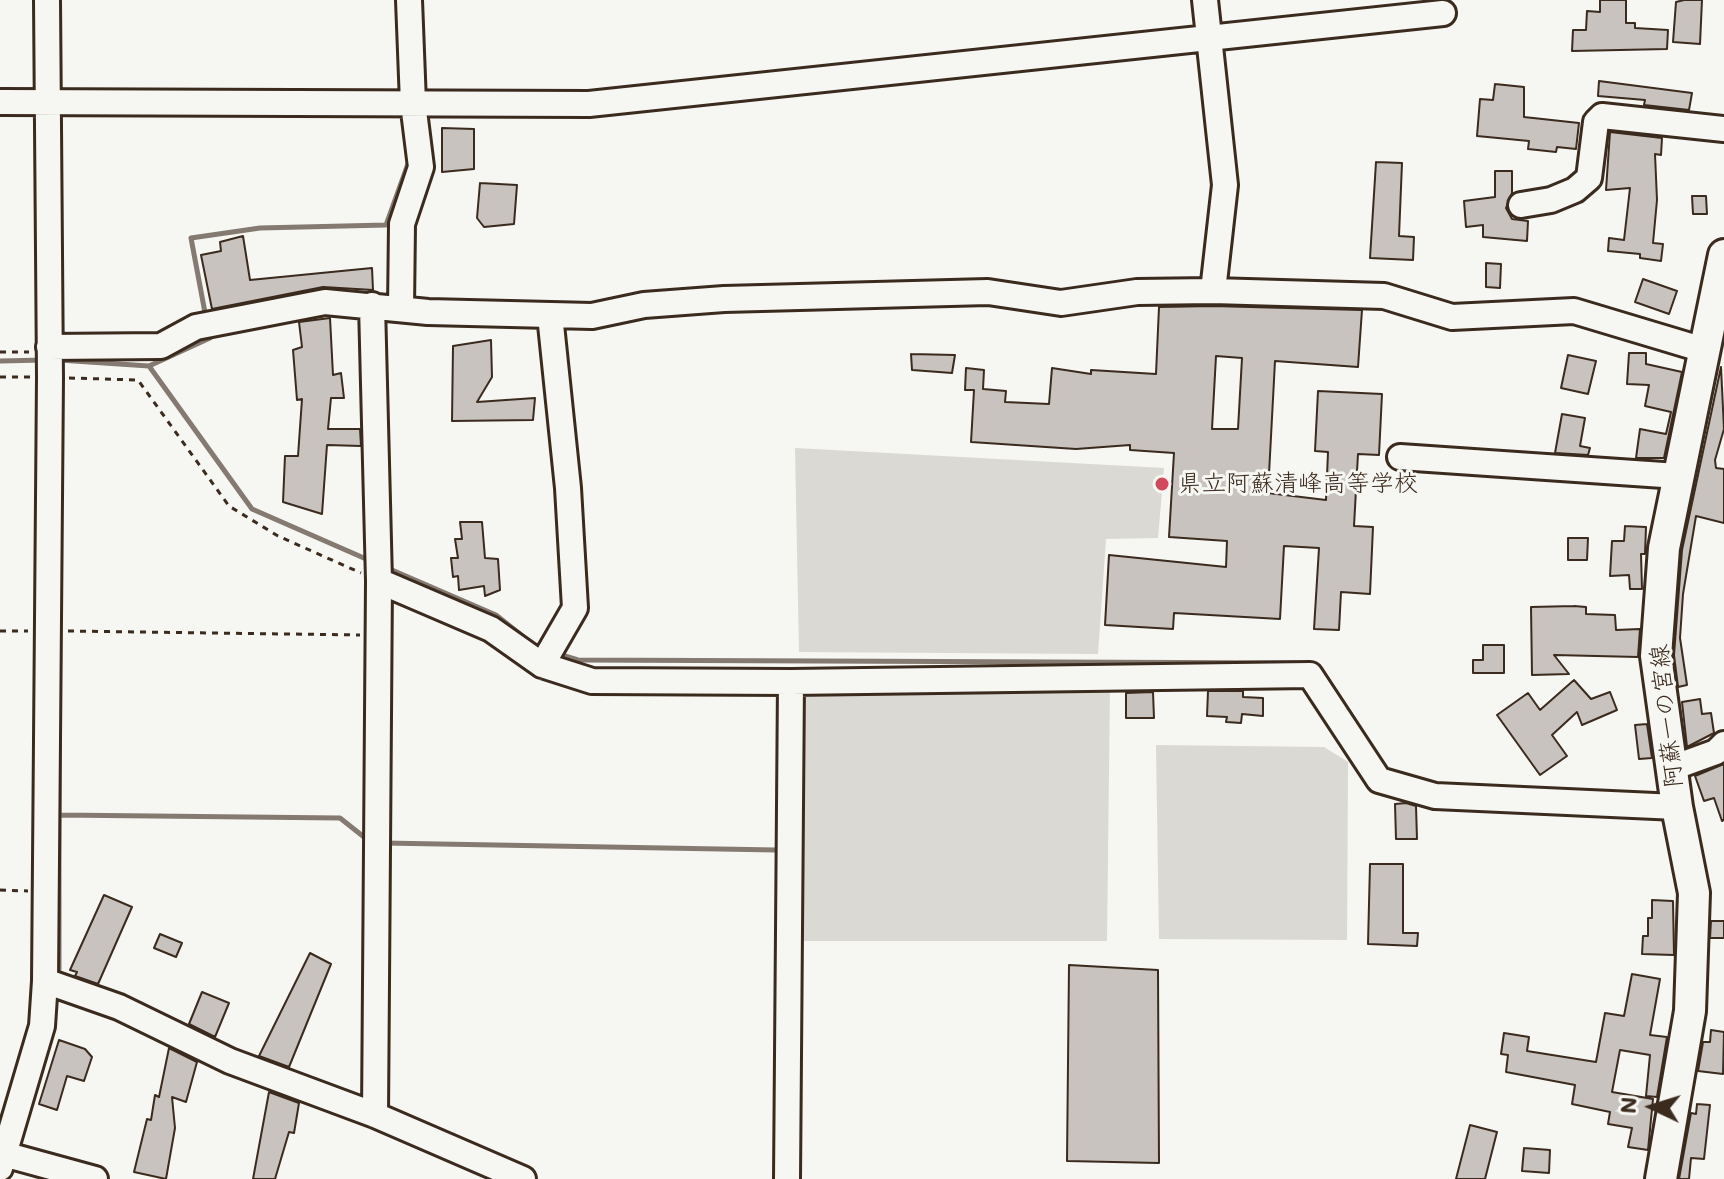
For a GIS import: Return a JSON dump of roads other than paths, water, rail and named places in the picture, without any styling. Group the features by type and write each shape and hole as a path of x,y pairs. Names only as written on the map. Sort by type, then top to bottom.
{"main road":[{"name":"阿蘇一の宮線","path":"1661,1179 1690,1011 1694,893 1677,807 1656,656 1664,548 1724,255"}],"street":[{"path":"47,0 49,362 45,981 42,1026 2,1158 95,1179"},
{"path":"401,309 402,224 421,167 413,103 409,0"},
{"path":"1205,0 1225,185 1213,291"},
{"path":"0,102 589,104 1443,13"},
{"path":"1521,205 1551,200 1575,190 1589,178 1596,122 1602,116 1724,129"},
{"path":"49,362 161,346 196,327 325,302 401,309 592,316 644,305 724,299 988,292 1061,303 1137,292 1384,296 1452,317 1574,311 1704,350"},
{"path":"372,305 379,581 375,1115"},
{"path":"542,665 575,608 568,488 550,315"},
{"path":"1400,457 1678,476"},
{"path":"379,581 491,629 542,665 592,681 791,682 1310,675 1379,780 1435,796 1677,807"},
{"path":"787,1179 791,682"},
{"path":"1672,768 1716,752 1724,744"},
{"path":"45,981 119,1007 230,1061 375,1115 523,1179"}],"waterway":[{"path":"206,318 191,238 260,228 386,225 409,161"},
{"path":"149,366 210,338 209,332"},
{"path":"0,361 45,360"},
{"path":"59,360 149,366 252,509 373,562"},
{"path":"385,567 496,615 535,646"},
{"path":"555,653 578,660 1296,663"},
{"path":"59,734 59,969"},
{"path":"59,815 340,818 369,841"},
{"path":"383,843 776,850"}],"place":[{"name":"県立阿蘇清峰高等学校","path":"1162,484"}]}
